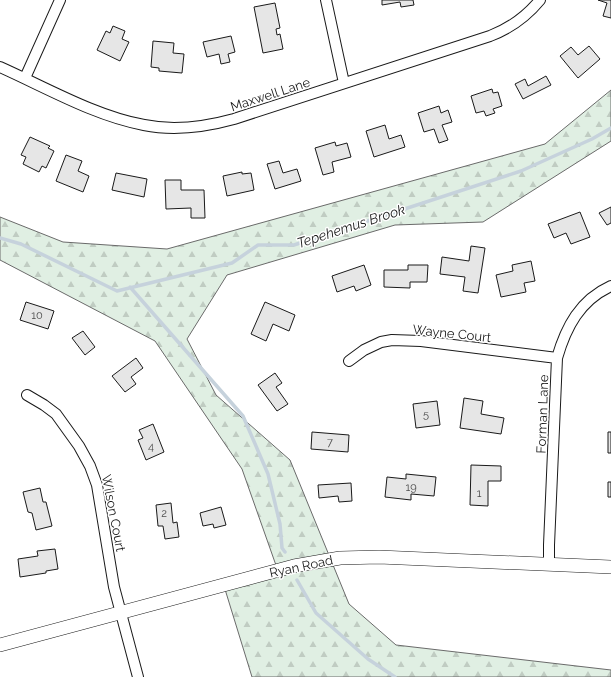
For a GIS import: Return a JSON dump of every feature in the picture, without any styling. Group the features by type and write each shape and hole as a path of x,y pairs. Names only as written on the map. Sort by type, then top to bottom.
{"street":[{"path":"25,78 60,0"},
{"path":"326,0 344,83"},
{"name":"Maxwell Lane","path":"0,67 115,118 144,125 176,128 205,126 221,123 490,36 517,23 531,12 540,0"},
{"name":"Forman Lane","path":"549,564 557,358 568,326 577,313 587,302 611,286"},
{"name":"Wayne Court","path":"349,361 364,350 381,342 392,340 421,341 557,358"},
{"name":"Wilson Court","path":"27,395 56,414 79,446 90,466 97,485 114,588 138,677"},
{"name":"Ryan Road","path":"0,645 294,566 340,558 379,556 611,567"}],"green space":[{"path":"611,90 611,141 483,222 395,225 227,275 187,339 216,395 290,460 349,604 396,645 611,670 611,677 252,677 224,586 278,571 242,469 155,341 0,260 0,217 63,242 167,249 545,144"}],"building":[{"path":"382,0 413,0 414,5 401,7 400,2 382,5"},
{"path":"598,0 611,0 611,18 603,16 607,3"},
{"path":"275,3 280,28 276,29 277,35 280,34 283,49 263,53 254,7"},
{"path":"113,26 125,31 122,39 129,42 120,61 97,50 106,31 110,33"},
{"path":"231,36 235,52 228,54 230,62 221,64 219,54 207,57 203,42"},
{"path":"153,41 174,43 173,53 184,54 182,73 159,71 159,68 151,67"},
{"path":"589,46 600,59 578,78 560,56 571,47 578,55"},
{"path":"546,76 551,85 523,99 515,84 525,79 528,86"},
{"path":"492,89 493,93 498,92 502,106 493,109 495,113 486,116 484,111 476,113 471,96"},
{"path":"439,106 441,113 448,110 452,122 442,125 448,140 439,143 434,129 424,132 418,113"},
{"path":"385,125 389,139 401,135 405,147 374,157 366,131"},
{"path":"30,137 50,146 48,148 54,151 46,168 42,166 39,172 23,164 26,157 21,155"},
{"path":"335,142 336,146 347,143 351,157 332,162 334,172 323,175 315,148"},
{"path":"66,155 82,161 78,171 89,176 83,192 56,181"},
{"path":"279,161 283,173 297,169 301,181 275,189 267,164"},
{"path":"242,172 242,174 251,173 254,190 227,196 223,176"},
{"path":"116,173 147,179 144,197 112,190"},
{"path":"165,180 181,180 181,190 204,190 205,218 191,218 191,208 166,209"},
{"path":"611,207 611,223 607,225 599,213"},
{"path":"580,212 590,237 571,244 566,233 554,238 548,224"},
{"path":"471,246 485,248 478,293 463,291 465,277 440,274 442,257 469,261"},
{"path":"531,261 535,281 524,283 526,292 501,297 496,275 513,271 512,265"},
{"path":"364,265 371,285 356,291 354,286 337,292 332,276"},
{"path":"408,265 428,265 427,282 410,282 410,288 384,287 384,270 408,270"},
{"path":"26,302 54,311 48,329 20,320"},
{"path":"265,302 295,315 289,331 273,324 266,341 251,334"},
{"path":"83,331 95,347 85,355 72,338"},
{"path":"136,358 143,368 131,377 136,384 125,392 112,376"},
{"path":"275,373 282,383 276,387 288,404 277,411 258,385"},
{"path":"464,398 483,401 481,414 504,418 501,434 460,428"},
{"path":"437,401 440,425 416,428 413,404"},
{"path":"153,424 164,452 146,460 138,440 143,438 139,430"},
{"path":"312,432 349,435 348,452 311,449"},
{"path":"608,432 611,432 611,453 608,453"},
{"path":"471,465 501,466 501,481 488,481 488,506 470,505"},
{"path":"406,474 436,477 434,496 411,494 411,500 385,497 387,477 406,479"},
{"path":"608,482 611,482 611,497 608,497"},
{"path":"351,483 352,501 339,502 338,496 319,498 318,485"},
{"path":"40,488 43,502 46,502 52,526 36,530 32,513 28,512 23,492"},
{"path":"171,503 173,523 177,522 179,537 165,539 163,526 158,526 156,505"},
{"path":"221,507 226,525 214,528 213,524 203,526 200,513"},
{"path":"55,549 58,569 46,571 46,573 20,577 18,559 38,556 37,551"}],"waterway":[{"name":"Tepehemus Brook","path":"0,238 21,244 117,291 232,263 258,245 294,245 521,171 592,139 611,128"},
{"path":"130,287 243,416 268,474 280,524 282,548 285,552"},
{"path":"297,580 316,613 368,659 395,677"}]}
